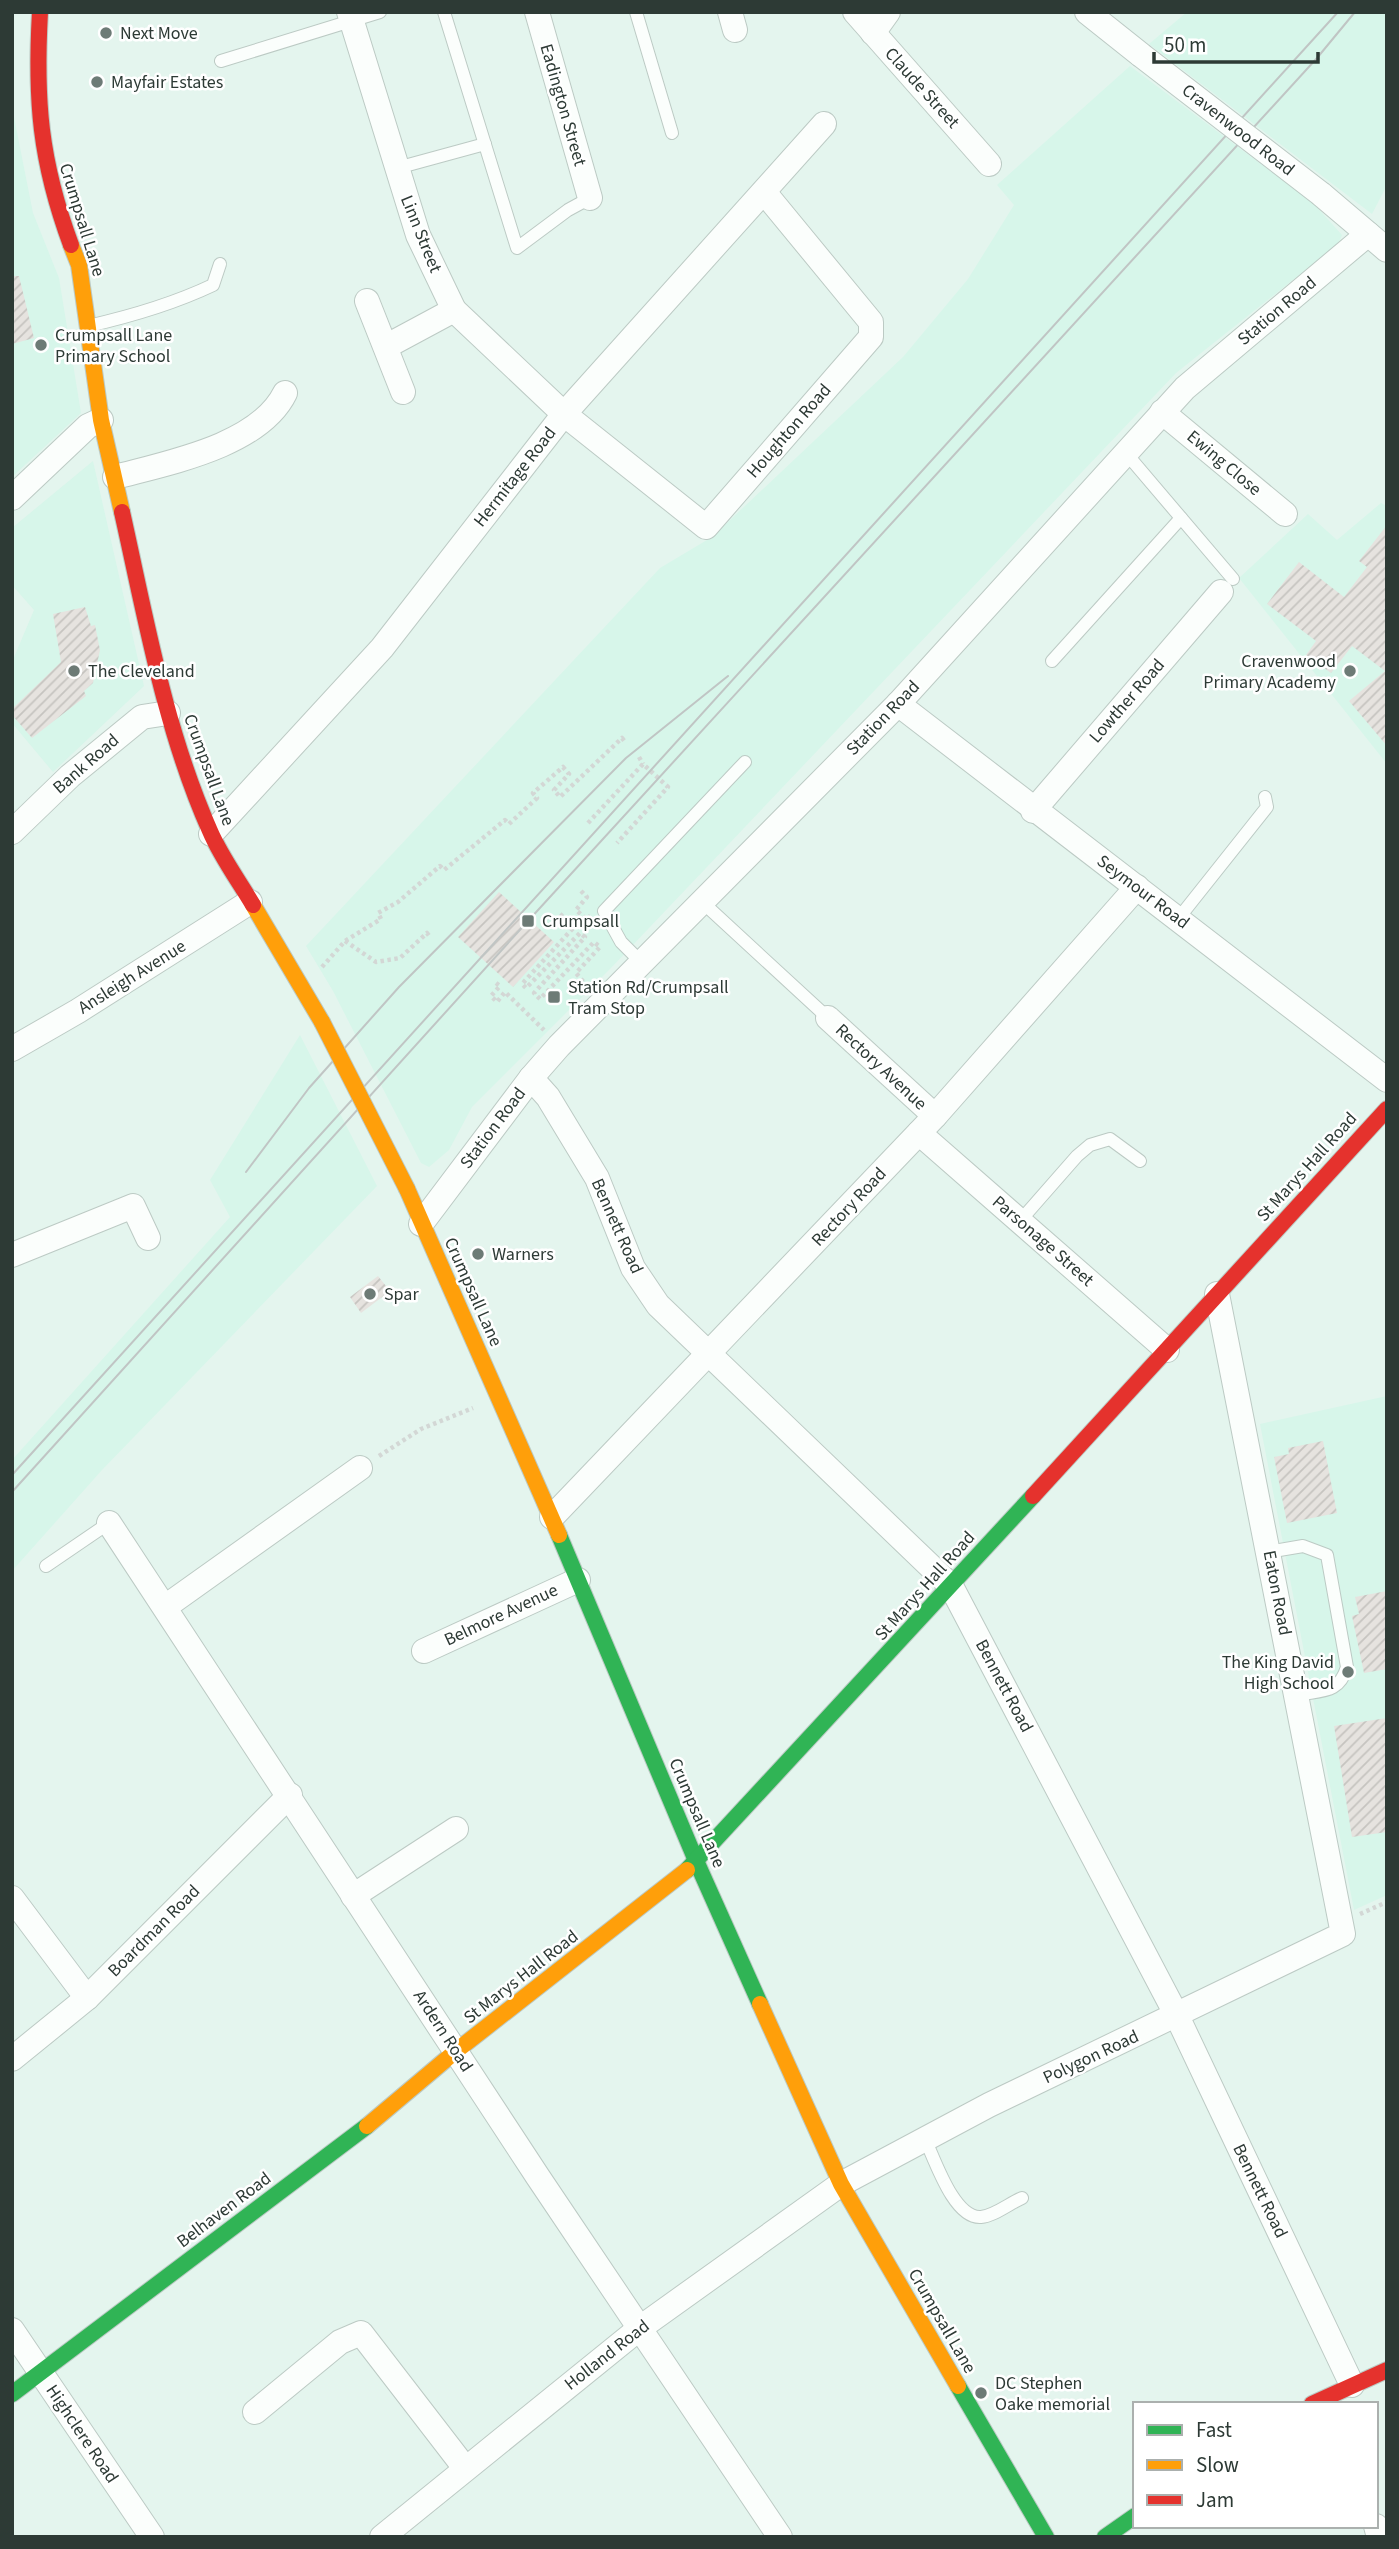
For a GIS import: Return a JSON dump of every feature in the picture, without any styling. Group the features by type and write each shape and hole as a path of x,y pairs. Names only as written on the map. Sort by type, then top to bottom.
{"main road":[{"name":"Crumpsall Lane","path":"40,12 36,80 43,154 55,202 79,265 91,363 102,420 168,713 187,775 211,834 322,1022 407,1189 552,1517 697,1863 841,2185 1046,2537"},
{"name":"St Marys Hall Road","path":"456,2051 697,1863 1387,1109"},
{"name":"Belhaven Road","path":"12,2394 351,2140 456,2051"},
{"path":"1322,2401 1387,2370"},
{"path":"1105,2537 1133,2517"}],"street":[{"name":"Eadington Street","path":"537,12 590,198"},
{"name":"Claude Street","path":"855,12 989,164"},
{"path":"873,33 888,12"},
{"name":"Cravenwood Road","path":"1087,12 1321,194 1387,250"},
{"name":"Linn Street","path":"350,16 418,235 454,310 564,414"},
{"name":"Hermitage Road","path":"211,834 382,648 564,414 824,124"},
{"name":"Houghton Road","path":"564,414 706,527 872,338 871,322 764,192"},
{"name":"Station Road","path":"421,1224 531,1078 559,1046 700,900 898,704 1162,412 1185,388 1368,234"},
{"path":"367,302 387,346 403,392"},
{"path":"387,346 454,310"},
{"path":"115,477 197,455 218,446 273,412 285,393"},
{"name":"Ewing Close","path":"1162,412 1285,514"},
{"path":"12,498 88,426 102,420"},
{"name":"Lowther Road","path":"1033,811 1227,586"},
{"name":"Seymour Road","path":"898,704 1033,811 1137,887 1387,1080"},
{"name":"Bank Road","path":"12,832 69,776 142,717 168,713"},
{"name":"Rectory Road","path":"552,1517 708,1357 927,1125 1137,887"},
{"name":"Ansleigh Avenue","path":"12,1049 78,1011 250,902"},
{"name":"Rectory Avenue","path":"828,1018 927,1125"},
{"name":"Bennett Road","path":"531,1078 548,1097 597,1178 632,1268 658,1305 708,1357 951,1586 1177,2017 1352,2385"},
{"name":"Parsonage Street","path":"927,1125 1020,1220 1167,1350"},
{"path":"12,1255 134,1206 148,1238"},
{"name":"Eaton Road","path":"1217,1294 1343,1934"},
{"path":"165,1607 360,1468"},
{"name":"Ardern Road","path":"109,1523 353,1896 780,2537"},
{"name":"Belmore Avenue","path":"424,1651 578,1580"},
{"name":"Boardman Road","path":"12,2059 87,1998 290,1796"},
{"path":"353,1896 456,1829"},
{"path":"12,1898 87,1998"},
{"name":"Polygon Road","path":"841,2185 989,2105 1177,2017 1343,1934"},
{"name":"Holland Road","path":"382,2537 640,2328 841,2185"},
{"name":"Highclere Road","path":"12,2330 152,2537"},
{"path":"255,2412 340,2342 361,2333 465,2468"}],"lane":[{"path":"221,61 350,16 380,12"},
{"path":"444,12 517,248 568,210 590,198"},
{"path":"636,12 672,132"},
{"path":"397,168 485,144"},
{"path":"88,326 139,314 206,288 218,278 220,264"},
{"path":"1125,453 1181,518 1227,586"},
{"path":"1052,661 1181,518"},
{"path":"640,961 621,942 604,911 745,762"},
{"path":"1178,919 1267,807 1265,797"},
{"path":"700,900 828,1018"},
{"path":"1020,1220 1077,1156 1100,1140 1111,1139 1140,1161"},
{"path":"46,1566 109,1523"},
{"path":"1268,1552 1303,1546 1327,1555 1347,1667 1343,1680 1337,1687 1297,1695"},
{"path":"925,2139 955,2202 970,2216 983,2217 1021,2198"}],"path":[{"path":"301,986 345,940 381,919 378,913 397,902 440,866 444,870 505,820 509,824 537,798 533,793 563,767 569,774 554,790 560,797 622,738 626,743"},
{"path":"618,843 668,787 639,757"},
{"path":"588,823 643,764"},
{"path":"580,891 587,897 576,910 585,918"},
{"path":"560,914 574,927 522,984 526,988 580,933 585,937 534,993 540,999 594,942 600,947 576,973 604,999"},
{"path":"345,940 376,962 400,958 426,933 430,937"},
{"path":"496,984 500,986 491,996 497,1002 505,992 559,1046"},
{"path":"360,1468 421,1429 498,1397"}],"shaded area":[{"path":"1187,12 1387,12 1387,185 1372,214 1149,44"},
{"path":"1130,66 1314,204 1342,235 1338,244 1176,373 611,968 472,1107 449,1150 429,1167 421,1163 333,991 306,946 660,568 712,537 903,357 968,279 1014,205 997,185"},
{"name":"Crumpsall Lane Primary School","path":"12,107 33,213 59,278 81,413 12,477"},
{"path":"93,461 144,686 53,772 12,723 12,662 34,610 12,585 12,528"},
{"name":"Cravenwood Primary Academy","path":"1381,503 1387,506 1387,764 1239,578 1308,514 1337,540"},
{"path":"300,1035 377,1186 102,1470 12,1571 12,1460 230,1217 210,1180"},
{"name":"The King David High School","path":"1387,1396 1387,1895 1354,1910 1260,1424"}],"building":[{"path":"12,276 19,276 34,338 12,344"},
{"path":"1387,525 1387,746 1349,701 1385,671 1352,646 1331,673 1306,655 1316,641 1267,604 1299,562 1344,597 1367,567 1359,561"},
{"name":"The Cleveland","path":"85,607 91,626 95,625 100,650 93,683 84,691 86,696 32,738 12,715 12,709 61,662 53,614"},
{"path":"499,892 554,942 513,987 458,937"},
{"name":"Spar","path":"378,1276 390,1291 361,1313 350,1297"},
{"path":"1323,1441 1337,1513 1287,1523 1274,1457 1289,1454 1288,1448"},
{"path":"1387,1591 1387,1669 1364,1673 1352,1616 1359,1614 1355,1597"},
{"path":"1387,1718 1387,1832 1352,1837 1334,1726"}],"tram line":[{"path":"12,1475 1338,12"},
{"path":"12,1492 528,921 1317,58 1355,12"},
{"path":"246,1172 309,1088 399,987 626,758 728,676"}],"traffic: fast":[{"path":"687,1870 1033,1496"},
{"path":"559,1535 697,1863 760,2004"},
{"path":"12,2394 367,2126"},
{"path":"958,2386 1046,2537"},
{"path":"1105,2537 1133,2517"}],"traffic: slow":[{"path":"71,245 79,265 101,420 122,512"},
{"path":"253,905 322,1022"},
{"path":"322,1022 407,1189"},
{"path":"407,1189 559,1535"},
{"path":"367,2126 456,2051 687,1870"},
{"path":"760,2004 841,2184 958,2386"}],"traffic: jam":[{"path":"40,12 38,74 42,130 52,186 71,245"},
{"path":"122,512 158,674 181,754 214,841 253,905"},
{"path":"1033,1496 1387,1109"},
{"path":"1316,2402 1387,2370"}],"place":[{"name":"Next Move","path":"106,33"},
{"name":"Mayfair Estates","path":"97,82"},
{"name":"Crumpsall Lane Primary School","path":"41,345"},
{"name":"The Cleveland","path":"74,671"},
{"name":"Cravenwood Primary Academy","path":"1350,671"},
{"name":"Crumpsall","path":"528,921"},
{"name":"Station Rd/Crumpsall Tram Stop","path":"554,997"},
{"name":"Warners","path":"478,1254"},
{"name":"Spar","path":"370,1294"},
{"name":"The King David High School","path":"1348,1672"},
{"name":"DC Stephen Oake memorial","path":"981,2393"}]}
